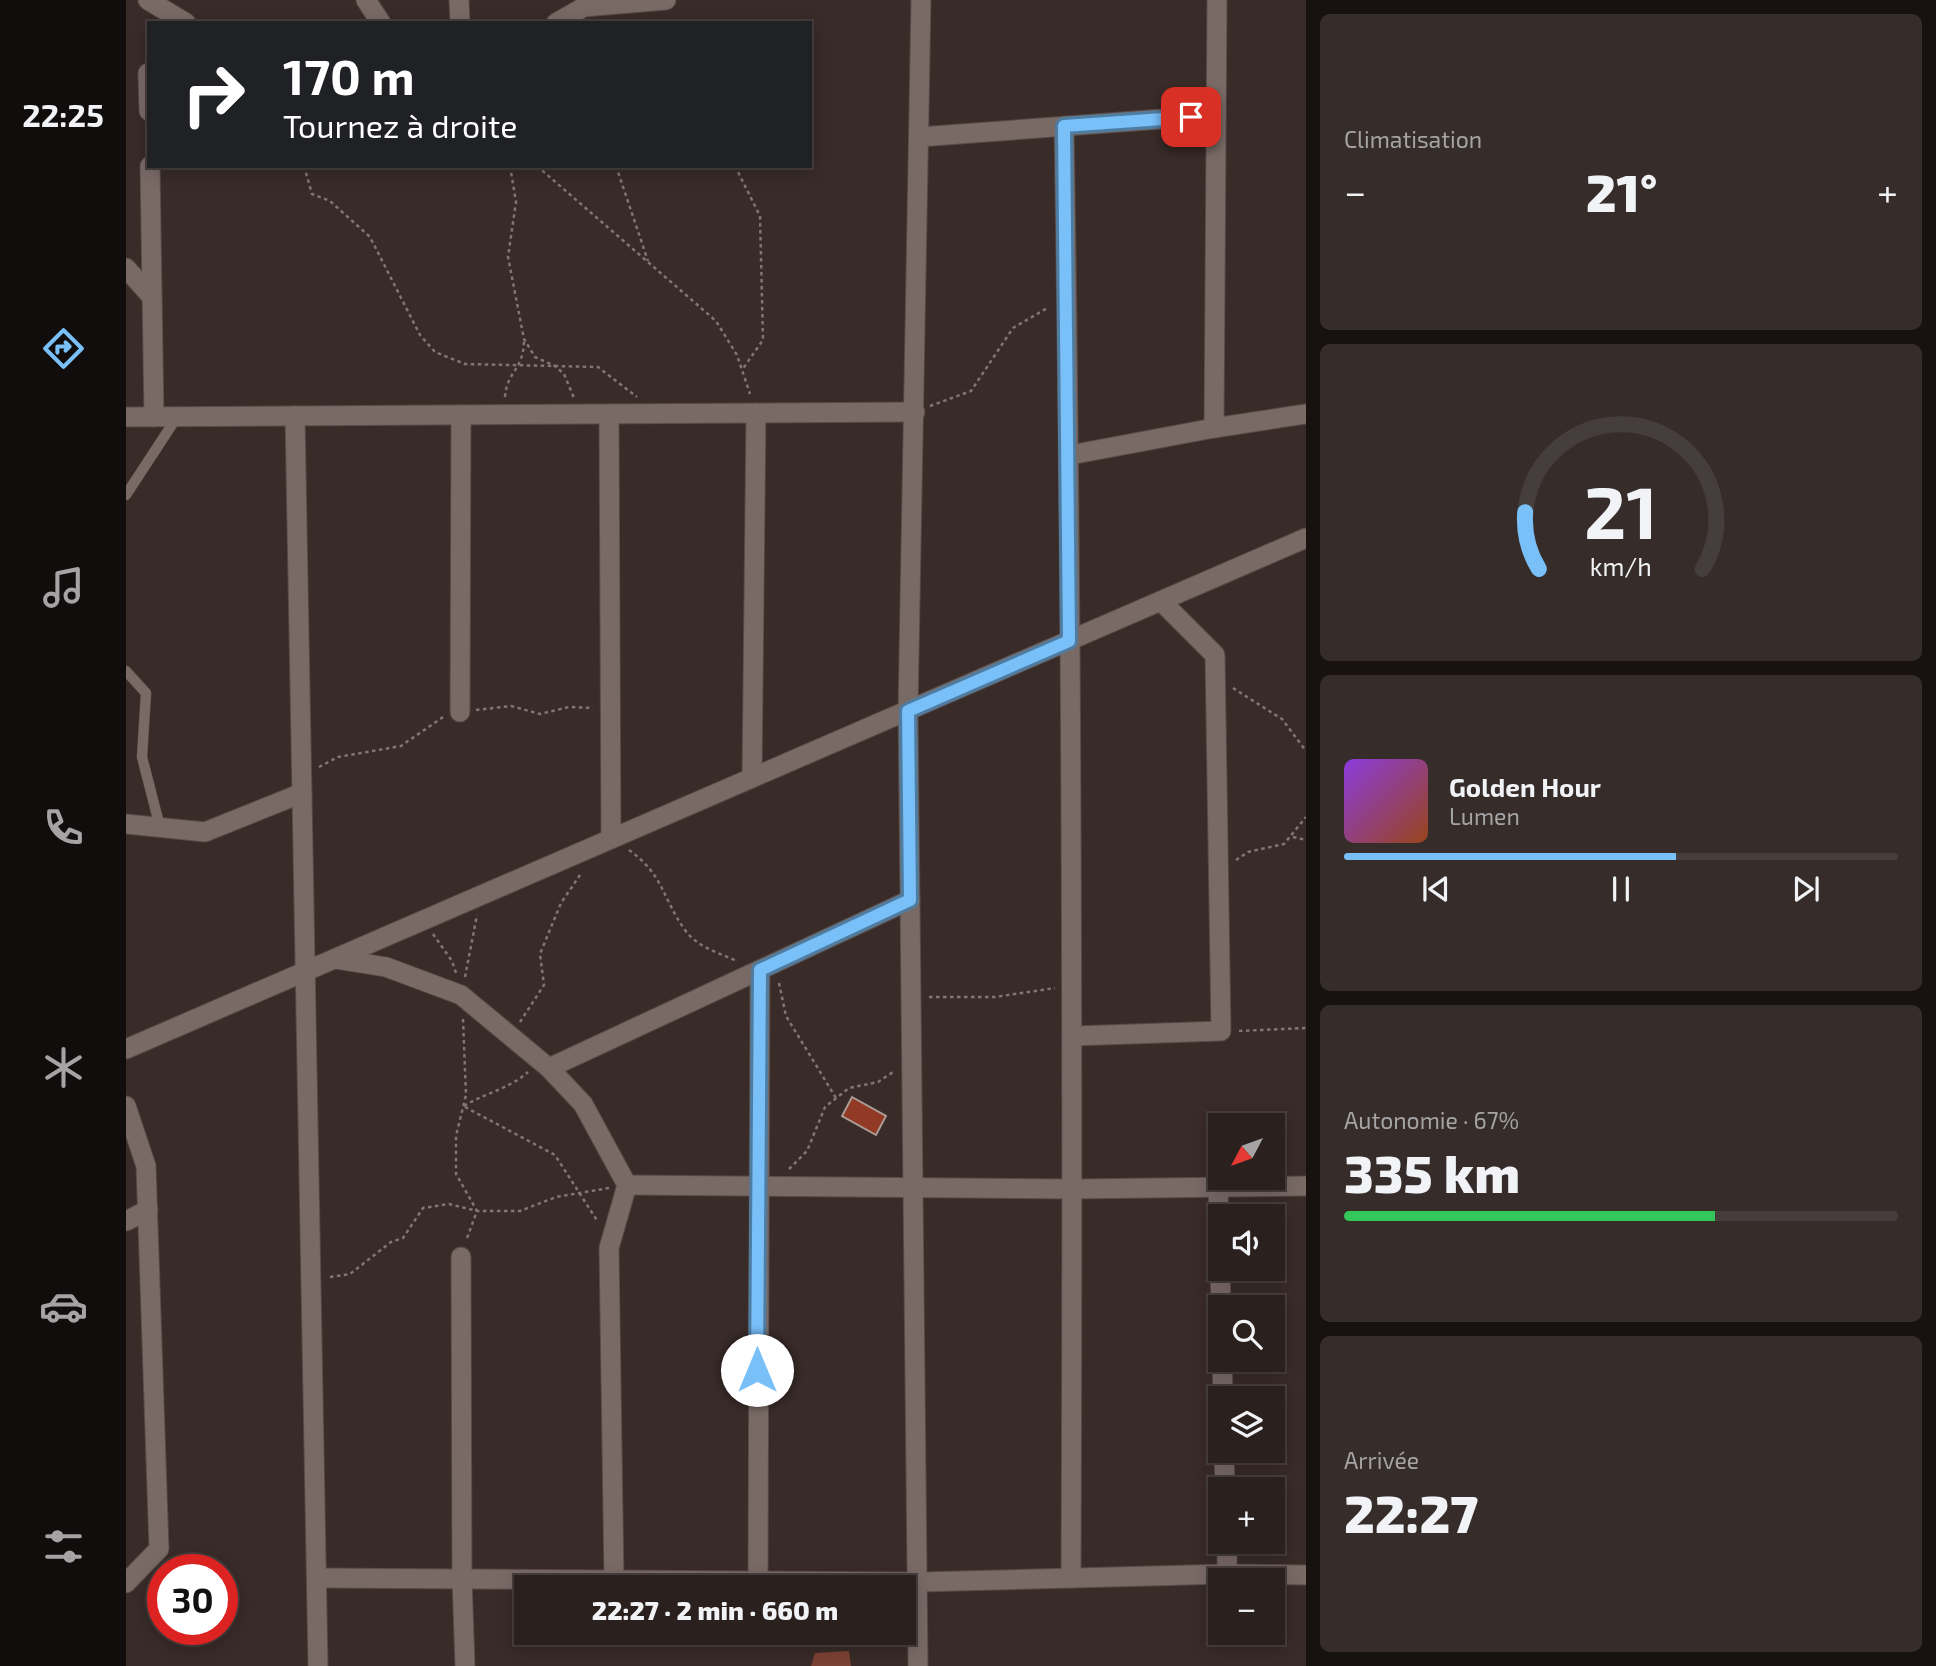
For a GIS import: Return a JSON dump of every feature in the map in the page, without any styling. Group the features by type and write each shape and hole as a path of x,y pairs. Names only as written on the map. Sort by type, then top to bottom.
{"street":[{"path":"148,0 183,21"},
{"path":"366,0 380,21"},
{"path":"459,0 460,21"},
{"path":"560,21 584,7 666,0"},
{"path":"918,1666 920,1583 911,1186 908,711 921,0"},
{"path":"1214,428 1217,0"},
{"path":"919,137 1216,115"},
{"path":"1064,126 1070,455 1073,1035 1071,1578"},
{"path":"150,168 154,417"},
{"path":"126,268 152,296"},
{"path":"126,417 915,412"},
{"path":"752,778 756,413"},
{"path":"609,414 611,838"},
{"path":"1070,455 1306,414"},
{"path":"460,712 461,415"},
{"path":"295,416 319,1578 318,1666"},
{"path":"126,1049 1306,538"},
{"path":"1073,1035 1221,1031 1216,655 1161,601"},
{"path":"126,824 205,832 302,793"},
{"path":"545,1065 910,900"},
{"path":"335,959 386,967 461,995 545,1065 583,1104 627,1185 608,1248 614,1575"},
{"path":"758,1575 767,966"},
{"path":"126,1106 146,1166 159,1549 126,1583"},
{"path":"627,1185 1208,1187"},
{"path":"1285,1186 1306,1186"},
{"path":"1217,1190 1221,1295"},
{"path":"126,1221 148,1210"},
{"path":"461,1257 462,1579 465,1666"},
{"path":"916,1583 1208,1574"},
{"path":"1285,1575 1306,1575"},
{"path":"319,1578 514,1579"}],"lane":[{"path":"126,495 177,417"},
{"path":"126,671 146,693 142,757 160,827"}],"path":[{"path":"305,168 312,194 330,201 370,237 420,335 435,352 465,364 598,367 660,414"},
{"path":"504,415 506,383 524,358 524,340 508,257 516,202 510,168"},
{"path":"539,168 716,321 737,355 756,413"},
{"path":"617,168 649,264"},
{"path":"736,168 760,216 763,340 742,370"},
{"path":"915,412 971,391 1013,328 1067,297"},
{"path":"524,340 535,357 555,366 564,374 581,414"},
{"path":"1216,677 1282,719 1306,751"},
{"path":"302,793 321,764 338,757 401,746 450,713 511,706 540,713 569,707 611,709"},
{"path":"1219,871 1248,852 1284,844 1306,817"},
{"path":"1293,836 1306,839"},
{"path":"611,838 649,864 686,932 705,948 767,966 786,1016 836,1098"},
{"path":"511,1037 544,985 540,954 561,902 582,872"},
{"path":"461,995 481,895"},
{"path":"423,920 452,961 461,995 466,1095 456,1136 456,1174 477,1210 461,1257"},
{"path":"911,996 995,997 1072,986"},
{"path":"1221,1031 1306,1028"},
{"path":"764,1186 807,1151 825,1107 849,1088 878,1082 911,1061"},
{"path":"464,1106 481,1096 512,1086 545,1065"},
{"path":"464,1106 555,1155 603,1230 608,1248"},
{"path":"313,1280 350,1274 391,1242 403,1238 424,1208 449,1204 477,1210 520,1211 556,1197 627,1185"}],"shaded area":[{"path":"849,1651 851,1666 811,1666 815,1653"}],"building":[{"path":"852,1097 886,1116 876,1135 842,1116"}],"route":[{"path":"757,1370 760,970 910,900 908,711 1069,641 1070,455 1064,126 1191,117"}]}
